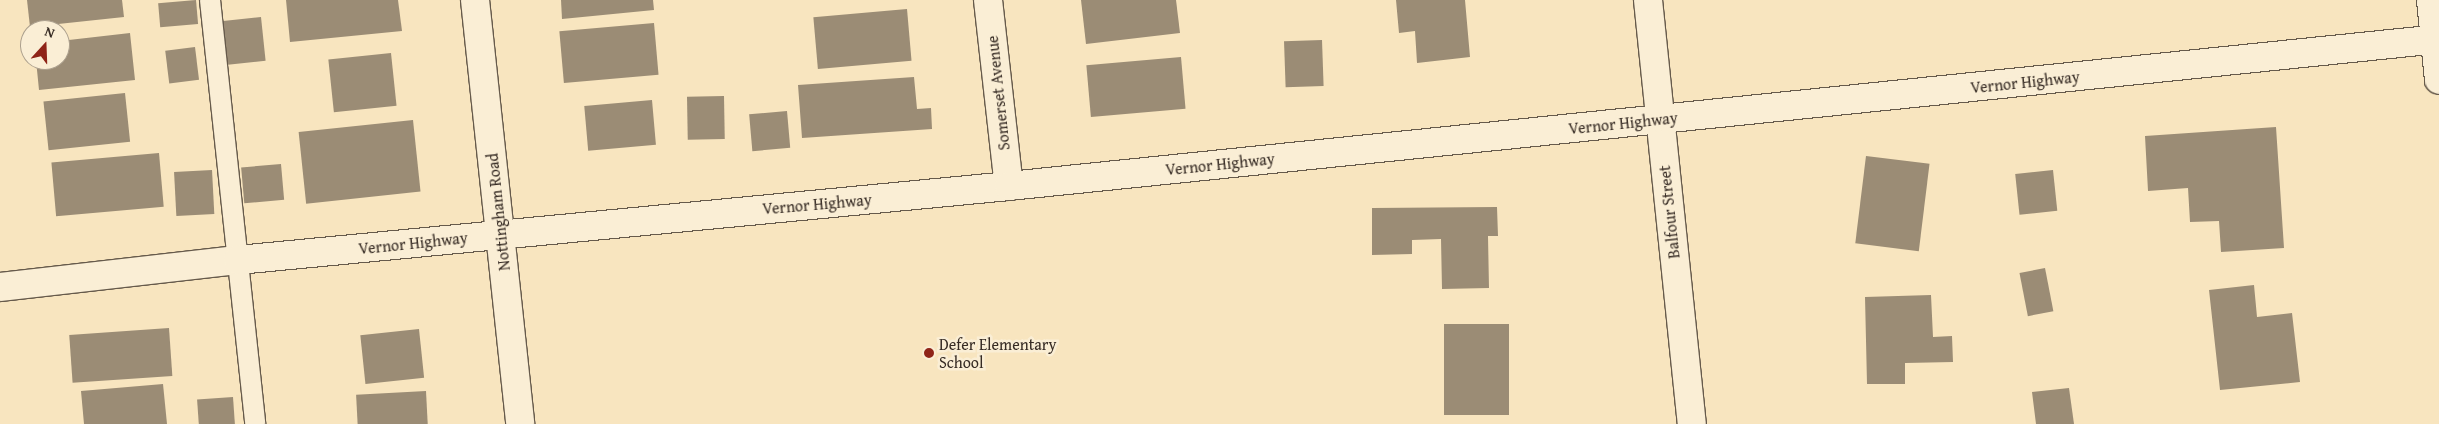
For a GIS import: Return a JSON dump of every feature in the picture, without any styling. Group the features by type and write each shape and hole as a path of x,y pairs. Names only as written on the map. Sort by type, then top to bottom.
{"street":[{"name":"Nottingham Road","path":"475,0 520,424"},
{"name":"Somerset Avenue","path":"988,0 1009,186"},
{"name":"Balfour Street","path":"1648,0 1692,424"},
{"path":"2431,0 2437,39 2439,80"},
{"name":"Vernor Highway","path":"0,288 238,260 1009,186 2437,39"}],"lane":[{"path":"210,0 255,424"}],"building":[{"path":"27,0 122,0 124,17 70,23 70,20 29,20"},
{"path":"196,0 198,24 160,27 158,3"},
{"path":"286,0 398,0 402,31 290,42"},
{"path":"561,0 653,0 654,10 562,19"},
{"path":"1081,0 1176,0 1180,33 1086,44"},
{"path":"1396,0 1465,0 1470,57 1417,63 1415,31 1399,33"},
{"path":"907,9 912,61 818,69 813,17"},
{"path":"261,17 266,61 228,65 223,21"},
{"path":"654,23 659,75 564,83 559,31"},
{"path":"130,33 135,80 39,90 37,70 70,70 70,40"},
{"path":"1322,40 1324,86 1286,87 1284,41"},
{"path":"195,47 199,80 169,83 165,51"},
{"path":"391,53 397,106 334,112 328,60"},
{"path":"1181,57 1186,109 1091,117 1086,65"},
{"path":"914,77 917,109 931,108 932,129 802,138 798,85"},
{"path":"125,93 130,142 49,150 43,102"},
{"path":"724,96 725,139 688,140 687,97"},
{"path":"652,100 656,145 588,151 584,106"},
{"path":"787,111 790,148 752,151 749,114"},
{"path":"413,120 421,192 306,204 299,132"},
{"path":"2276,127 2284,248 2221,252 2219,221 2190,222 2188,188 2148,191 2145,136"},
{"path":"159,153 164,207 56,216 51,162"},
{"path":"1866,156 1930,164 1919,251 1855,243"},
{"path":"281,164 284,200 244,203 241,167"},
{"path":"212,170 214,214 176,216 174,172"},
{"path":"2053,170 2057,211 2019,215 2015,174"},
{"path":"1497,207 1498,236 1488,236 1489,288 1442,289 1441,239 1412,240 1412,254 1372,255 1372,208"},
{"path":"2045,268 2053,311 2028,316 2019,273"},
{"path":"2254,285 2257,317 2292,313 2300,382 2220,390 2209,290"},
{"path":"1931,295 1933,337 1952,336 1953,362 1905,363 1905,384 1867,384 1865,297"},
{"path":"1444,324 1509,324 1509,415 1444,415"},
{"path":"169,328 172,376 73,383 69,335"},
{"path":"419,329 424,378 365,384 360,335"},
{"path":"163,384 167,424 84,424 81,391"},
{"path":"2069,388 2074,424 2036,424 2032,392"},
{"path":"426,391 428,424 358,424 356,395"},
{"path":"233,397 235,424 199,424 197,400"}],"place":[{"name":"Defer Elementary School","path":"929,353"}]}
